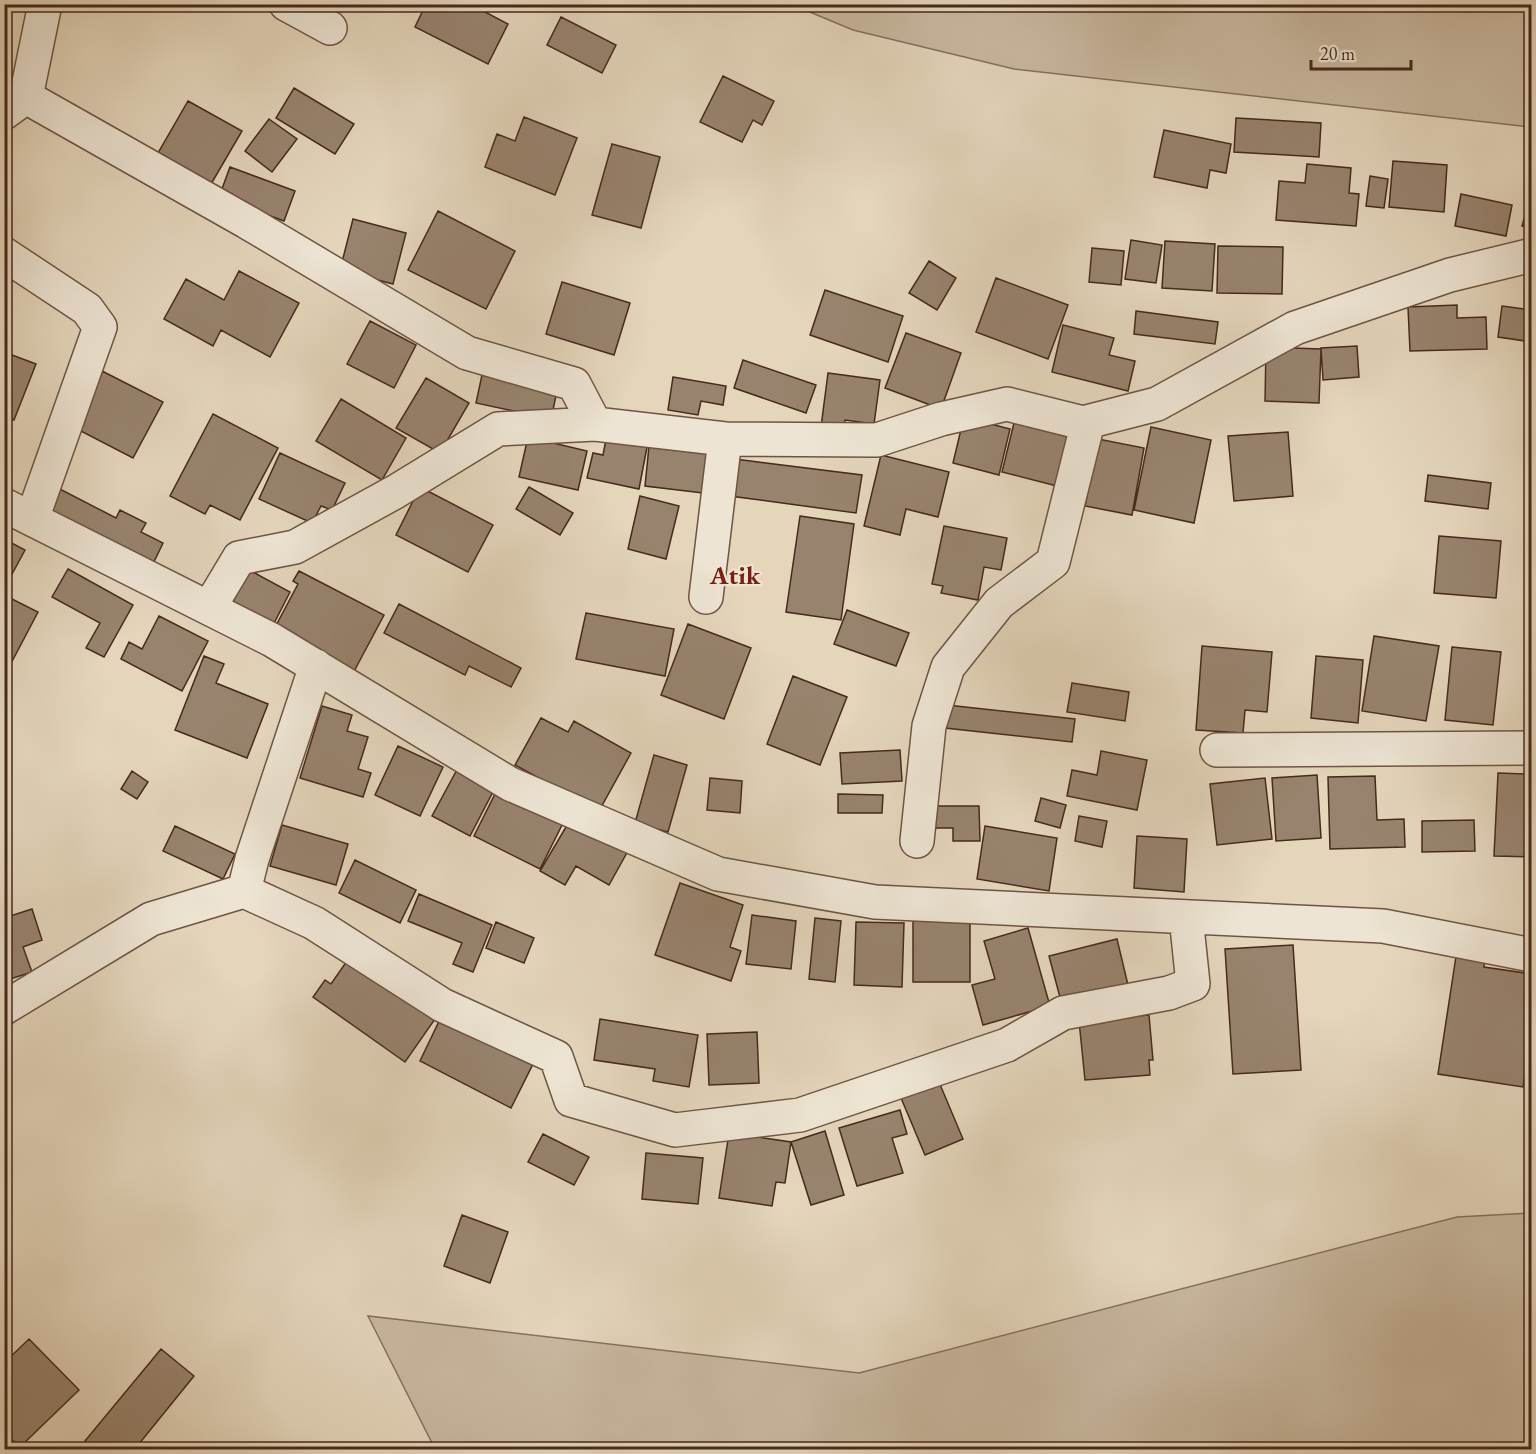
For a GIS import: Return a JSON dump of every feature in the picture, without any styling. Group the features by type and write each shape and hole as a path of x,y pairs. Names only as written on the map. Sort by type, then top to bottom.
{"street":[{"path":"45,4 15,105 247,222 466,353 574,384 595,424"},
{"path":"286,4 330,28"},
{"path":"4,254 87,309 100,327 18,512 272,640 510,784 718,874 875,902 1383,926 1532,955"},
{"path":"209,608 239,558 296,547 395,492 498,429 595,424 725,439 877,440 941,419 1007,404 1083,423 1157,404 1295,328 1450,275 1532,255"},
{"path":"917,840 929,726 948,668 999,603 1053,562 1088,422"},
{"path":"705,597 725,439"},
{"path":"244,891 252,859 316,666"},
{"path":"1217,750 1532,748"},
{"path":"4,1008 151,919 244,891 314,923 442,1005 556,1056 571,1100 675,1130 800,1115 1007,1045 1063,1013 1169,993 1192,984 1186,917"}],"shaded area":[{"path":"793,5 1531,5 1531,127 1014,69 853,30"},
{"path":"1531,1213 1531,1449 435,1449 368,1316 859,1373 1457,1217"}],"building":[{"path":"426,4 470,4 508,24 488,64 415,27"},
{"path":"561,17 616,45 602,73 547,45"},
{"path":"723,76 774,101 762,125 753,120 742,142 700,122"},
{"path":"294,88 354,124 335,154 276,118"},
{"path":"188,101 242,131 207,191 154,160"},
{"path":"524,117 577,138 555,195 485,167 497,134 515,141"},
{"path":"1236,118 1321,123 1319,157 1234,152"},
{"path":"269,119 297,139 272,172 245,151"},
{"path":"1164,130 1231,144 1226,173 1210,170 1207,188 1154,177"},
{"path":"612,144 660,157 641,228 592,215"},
{"path":"1393,161 1447,165 1444,212 1389,207"},
{"path":"1307,164 1351,168 1349,193 1359,194 1356,226 1276,220 1279,181 1305,183"},
{"path":"230,167 295,191 284,221 219,197"},
{"path":"1370,176 1388,179 1384,208 1366,206"},
{"path":"1461,194 1512,205 1506,236 1455,226"},
{"path":"1529,202 1532,203 1532,229 1522,226"},
{"path":"438,211 515,251 486,309 408,270"},
{"path":"353,219 406,233 393,284 340,270"},
{"path":"1131,240 1162,245 1156,283 1125,279"},
{"path":"1165,241 1215,244 1212,291 1162,288"},
{"path":"1218,246 1283,247 1282,294 1217,293"},
{"path":"1092,248 1124,251 1121,285 1089,282"},
{"path":"929,261 956,278 937,310 909,293"},
{"path":"239,271 299,303 270,357 221,330 213,346 164,319 186,279 224,300"},
{"path":"996,278 1068,305 1048,359 976,332"},
{"path":"562,282 630,303 614,355 546,334"},
{"path":"825,290 903,316 888,362 810,335"},
{"path":"1457,305 1457,318 1486,317 1487,349 1410,351 1408,307"},
{"path":"1502,306 1532,310 1532,342 1498,337"},
{"path":"1136,311 1218,322 1215,344 1134,334"},
{"path":"370,321 416,345 394,388 347,364"},
{"path":"1063,325 1114,338 1109,355 1135,361 1128,391 1052,372"},
{"path":"906,333 961,353 941,409 885,388"},
{"path":"1357,346 1359,377 1323,380 1321,348"},
{"path":"1266,347 1321,349 1319,403 1265,401"},
{"path":"4,352 36,364 14,420 4,416"},
{"path":"743,360 816,385 806,413 734,388"},
{"path":"102,371 163,402 133,458 73,427"},
{"path":"828,373 880,380 874,424 845,420 843,431 821,427"},
{"path":"482,375 557,391 551,419 476,403"},
{"path":"673,377 726,386 723,405 701,401 698,415 668,410"},
{"path":"426,378 469,403 440,453 396,428"},
{"path":"341,399 406,438 382,480 316,441"},
{"path":"213,414 278,448 240,520 210,505 205,514 170,496"},
{"path":"964,417 1010,429 999,475 953,463"},
{"path":"1014,423 1069,437 1057,486 1002,472"},
{"path":"1151,427 1211,440 1194,523 1134,510"},
{"path":"4,431 10,434 4,447"},
{"path":"1288,432 1293,496 1234,501 1228,436"},
{"path":"607,434 648,442 639,489 587,478 593,453 603,455"},
{"path":"528,437 587,451 578,490 519,477"},
{"path":"1098,439 1144,448 1132,515 1085,506"},
{"path":"649,446 715,453 711,494 645,486"},
{"path":"280,453 345,483 332,510 321,506 312,523 259,499"},
{"path":"881,455 949,472 938,517 906,509 900,535 864,526"},
{"path":"735,459 862,475 856,513 730,496"},
{"path":"1428,475 1491,483 1488,509 1425,501"},
{"path":"52,485 116,518 120,510 146,523 141,532 163,543 150,570 38,514"},
{"path":"420,487 493,525 468,572 396,535"},
{"path":"529,487 573,513 560,535 516,509"},
{"path":"640,496 679,506 666,559 628,549"},
{"path":"800,516 854,524 841,620 786,612"},
{"path":"944,526 1007,538 1001,570 984,567 978,600 941,593 943,586 932,584"},
{"path":"1439,536 1501,541 1496,598 1434,593"},
{"path":"4,539 25,550 4,589"},
{"path":"68,569 133,605 104,657 86,648 100,623 52,597"},
{"path":"249,570 290,592 268,635 227,614"},
{"path":"299,571 384,615 351,677 271,635 298,584 293,581"},
{"path":"4,595 38,612 8,669 4,667"},
{"path":"399,604 521,668 511,687 469,666 465,675 384,633"},
{"path":"847,610 909,633 896,666 834,644"},
{"path":"586,613 674,629 665,676 576,659"},
{"path":"159,616 208,641 182,691 121,659 129,642 142,649"},
{"path":"688,624 751,648 724,719 661,695"},
{"path":"1374,636 1439,646 1426,721 1362,711"},
{"path":"1202,646 1272,652 1267,712 1245,710 1243,733 1196,730"},
{"path":"1452,647 1501,652 1493,725 1445,720"},
{"path":"204,656 224,664 216,683 268,704 247,758 175,730"},
{"path":"1316,656 1363,660 1358,723 1311,718"},
{"path":"793,676 847,697 820,765 767,744"},
{"path":"1072,683 1129,692 1125,721 1067,712"},
{"path":"947,705 1075,719 1072,742 945,728"},
{"path":"322,706 352,715 347,731 368,737 358,769 371,773 363,797 300,778"},
{"path":"541,718 568,732 574,721 631,753 599,811 515,765"},
{"path":"398,746 443,767 420,816 375,795"},
{"path":"900,750 902,781 842,784 840,753"},
{"path":"1101,751 1147,760 1137,810 1067,796 1072,770 1097,775"},
{"path":"654,755 687,765 668,832 635,823"},
{"path":"459,766 496,786 470,836 432,816"},
{"path":"132,771 148,782 137,799 121,789"},
{"path":"1528,771 1532,771 1532,857 1494,856 1498,773 1528,774"},
{"path":"1317,775 1321,838 1276,841 1272,778"},
{"path":"1375,776 1377,820 1404,819 1405,847 1330,849 1328,777"},
{"path":"710,778 742,781 740,813 707,810"},
{"path":"1265,778 1272,839 1217,845 1210,784"},
{"path":"501,782 567,815 540,869 474,836"},
{"path":"838,794 883,795 882,813 838,813"},
{"path":"1041,798 1066,805 1060,828 1035,821"},
{"path":"929,806 979,806 980,841 953,841 953,828 930,828"},
{"path":"573,815 629,849 609,885 576,866 565,885 540,871"},
{"path":"1079,816 1107,821 1102,847 1075,841"},
{"path":"1474,820 1475,851 1422,852 1422,821"},
{"path":"282,825 348,844 336,885 270,866"},
{"path":"175,826 235,854 223,879 163,851"},
{"path":"985,826 1057,838 1049,891 977,879"},
{"path":"1137,836 1187,839 1184,892 1134,888"},
{"path":"355,860 416,890 400,923 339,893"},
{"path":"680,883 743,905 730,947 741,951 731,981 655,955"},
{"path":"419,894 492,925 473,972 453,964 462,943 408,921"},
{"path":"32,909 42,940 23,947 32,972 4,981 4,918"},
{"path":"752,915 796,921 791,969 746,964"},
{"path":"815,918 841,921 835,982 809,979"},
{"path":"970,919 970,982 913,982 913,920"},
{"path":"496,922 534,938 524,963 486,948"},
{"path":"856,922 904,923 902,987 854,985"},
{"path":"1028,928 1050,1006 983,1025 972,985 995,979 984,941"},
{"path":"1117,939 1128,985 1061,1001 1049,956"},
{"path":"1293,945 1301,1070 1233,1074 1225,949"},
{"path":"1457,950 1485,954 1484,967 1532,974 1532,1028 1523,1087 1438,1074"},
{"path":"349,958 435,1019 405,1062 313,997 325,980 331,984"},
{"path":"443,1013 535,1060 511,1108 420,1061"},
{"path":"1149,1015 1153,1060 1149,1060 1150,1075 1085,1080 1079,1021"},
{"path":"600,1019 698,1035 689,1087 653,1081 655,1069 594,1060"},
{"path":"757,1032 759,1083 709,1085 707,1034"},
{"path":"939,1082 963,1139 925,1155 901,1098"},
{"path":"900,1110 907,1134 892,1138 903,1173 857,1186 839,1128"},
{"path":"825,1131 844,1195 811,1205 791,1142"},
{"path":"729,1133 791,1142 785,1183 776,1182 772,1206 719,1198"},
{"path":"543,1134 589,1157 574,1185 528,1162"},
{"path":"646,1153 703,1158 698,1204 642,1199"},
{"path":"462,1215 508,1232 490,1283 444,1266"},
{"path":"29,1339 79,1390 20,1447 4,1432 4,1363"},
{"path":"161,1349 194,1376 134,1450 96,1450 85,1441"}],"district":[{"name":"Atik","path":"735,575"}]}
